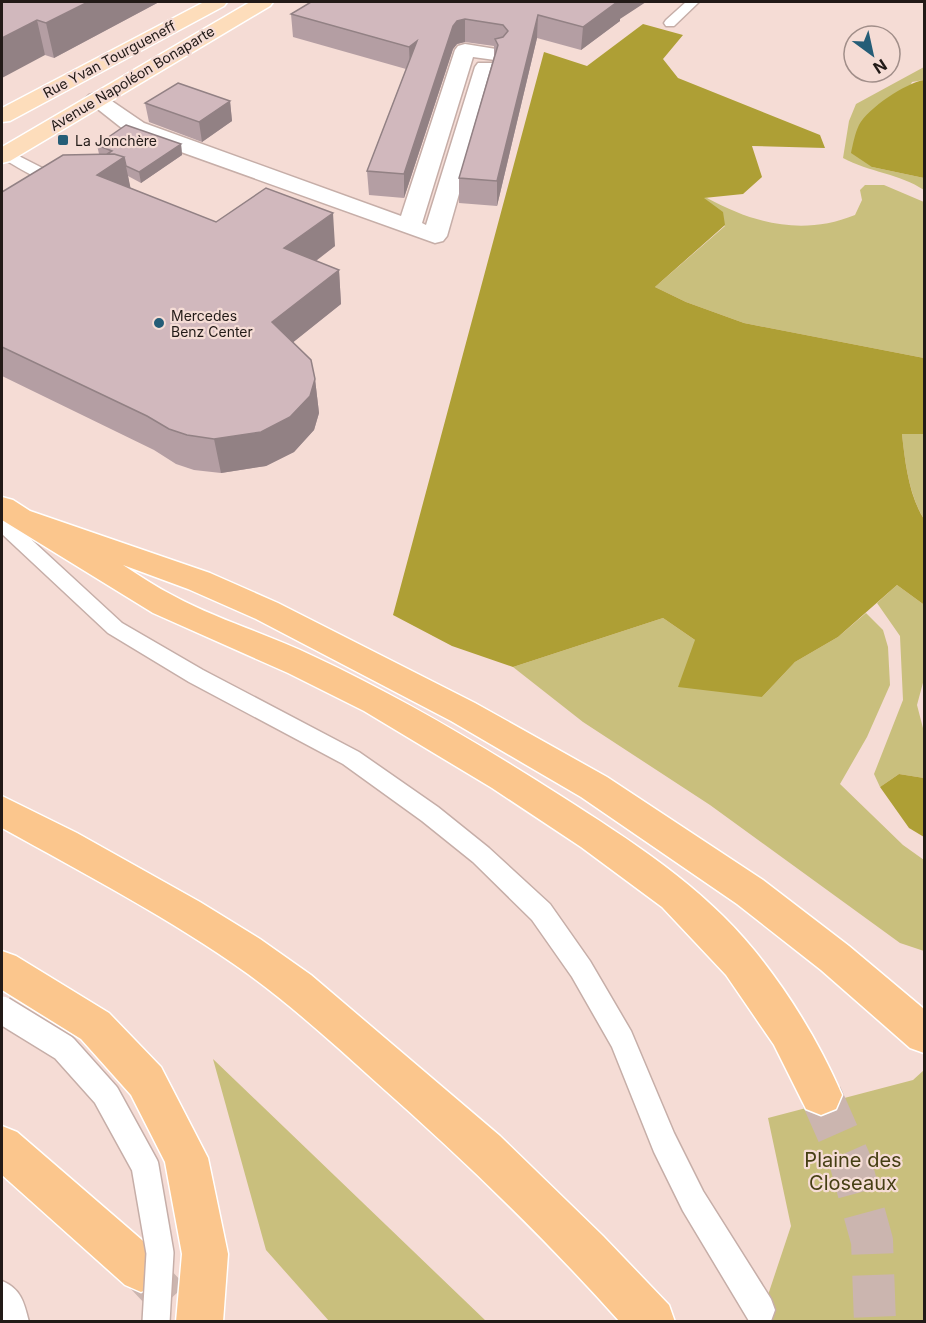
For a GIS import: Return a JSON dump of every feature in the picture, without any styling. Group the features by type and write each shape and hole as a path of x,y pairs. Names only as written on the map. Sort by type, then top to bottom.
{"highway":[{"path":"9,517 199,581 267,611 463,712 594,787 750,892 835,958 924,1034"},
{"path":"9,517 164,605 300,664 376,702 505,778 603,843 675,895 740,962 788,1032 821,1095"},
{"path":"2,811 94,860 248,952 337,1021 435,1106 608,1273 652,1322"},
{"path":"2,969 94,1026 146,1081 186,1158 205,1254 199,1322"},
{"path":"2,1147 141,1269"}],"main road":[{"name":"Rue Yvan Tourgueneff","path":"2,116 217,2"},
{"name":"Avenue Napoléon Bonaparte","path":"9,157 96,99 263,2"}],"street":[{"path":"96,99 136,128 435,236 490,60"}],"lane":[{"path":"670,23 693,2"},
{"path":"9,157 59,182 77,178"},
{"path":"9,517 115,628 196,676 351,758 430,814 473,848 541,912 581,969 622,1040 664,1142 693,1201 760,1310"},
{"path":"2,1010 64,1048 106,1095 145,1166 160,1253 156,1322"},
{"path":"2,1296 10,1304 14,1322"}],"green space":[{"path":"924,67 924,80 912,82 872,167 924,178 924,190 905,180 843,158 849,121 856,104 893,84 902,84 902,79"},
{"path":"865,185 884,185 924,202 924,358 744,323 686,302 655,287 725,226 703,198 761,220 798,226 817,225 855,215 862,200 860,190"},
{"path":"902,434 924,434 924,519 911,489"},
{"path":"897,585 923,604 924,608 924,679 917,705 924,732 924,778 899,774 880,787 874,774 903,700 900,636 877,603"},
{"path":"866,613 883,630 888,647 890,685 867,737 840,784 903,845 924,860 924,951 900,943 710,805 583,722 513,667 663,618 695,640 762,697 795,662 838,637"},
{"path":"213,1059 486,1321 329,1321 266,1250"},
{"name":"Plaine des Closeaux","path":"924,1070 924,1321 759,1322 791,1226 768,1118 913,1080"}],"shaded area":[{"path":"643,24 683,35 663,59 678,78 820,135 825,148 752,146 762,177 743,194 704,198 723,212 725,225 655,287 686,302 744,323 924,358 924,434 902,434 911,489 924,519 924,608 923,604 897,585 838,637 795,662 762,697 678,687 695,640 663,618 513,667 452,646 393,615 544,52 587,66"},
{"path":"924,80 924,178 872,167 851,153 859,125 870,111 898,91"},
{"path":"899,774 924,778 924,837 909,828 880,787"}],"building":[{"path":"2,2 88,2 46,23 37,20 2,38"},
{"path":"311,2 617,2 583,27 538,15 497,181 459,178 498,45 495,39 503,37 508,31 503,25 465,19 457,21 453,26 404,174 367,171 417,41 409,47 291,14"},
{"path":"178,83 230,101 199,122 145,103"},
{"path":"126,125 181,144 139,172 126,166 124,157 107,154 112,151 97,145"},
{"name":"Mercedes Benz Center","path":"114,154 124,157 97,175 216,222 266,188 333,213 284,248 339,270 272,322 311,360 315,379 310,396 290,417 261,432 214,439 187,435 169,429 147,416 2,347 2,192 63,155"}],"tunnel":[{"path":"821,1095 850,1161 872,1241 875,1322"},
{"path":"141,1269 191,1322"}],"place":[{"name":"La Jonchère","path":"63,140"},
{"name":"Mercedes Benz Center","path":"159,323"}]}
